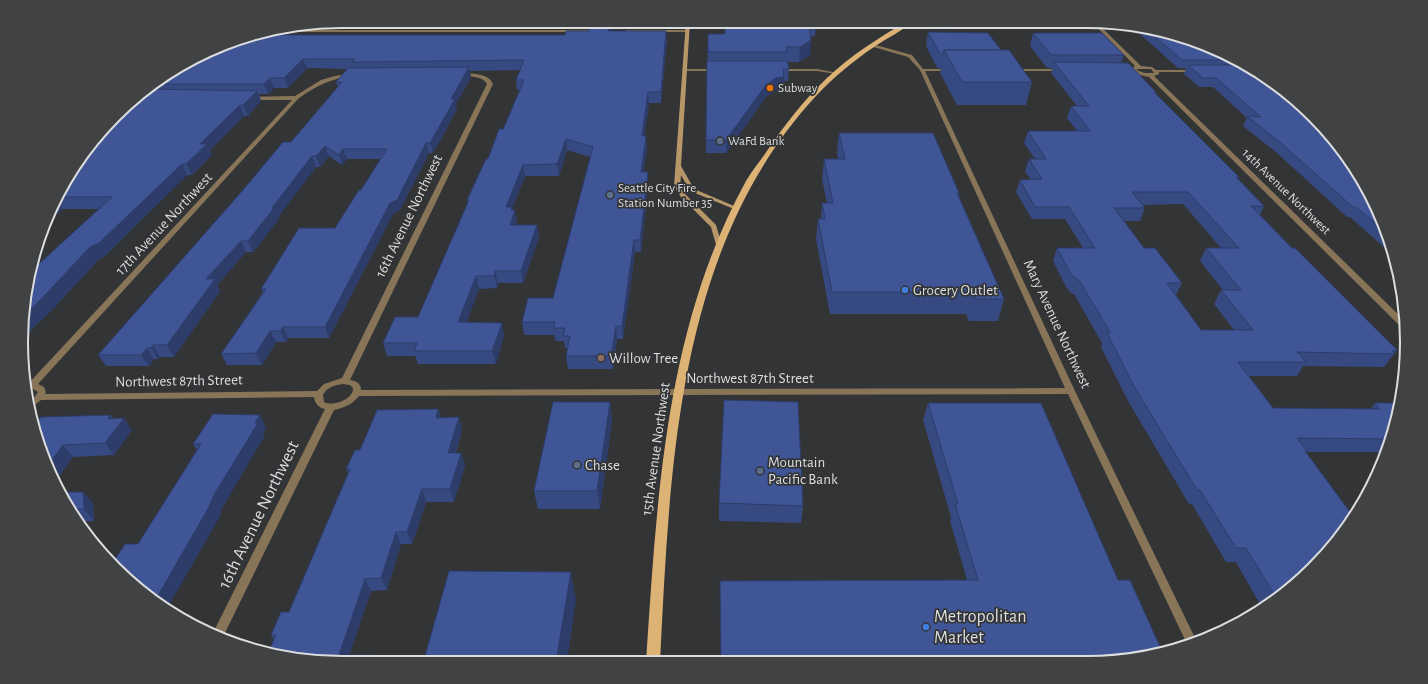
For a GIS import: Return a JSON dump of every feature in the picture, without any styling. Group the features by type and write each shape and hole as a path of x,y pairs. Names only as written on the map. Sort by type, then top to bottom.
{"main road":[{"path":"687,28 677,165 677,184 678,190 694,208 714,226 719,245"},
{"name":"15th Avenue Northwest","path":"652,656 666,481 674,419 695,313 719,245 754,172 768,151 804,105 836,73 872,45 900,28"},
{"path":"677,165 692,190 736,208"}],"street":[{"path":"1101,29 1139,67"},
{"path":"301,31 602,31"},
{"path":"618,31 687,31"},
{"name":"Mary Avenue Northwest","path":"872,45 910,56 922,70 1071,391 1190,638"},
{"path":"1134,71 1133,69 1139,67 1148,67 1156,71 1202,71"},
{"path":"684,70 720,70"},
{"path":"772,70 817,70 836,73"},
{"path":"922,70 953,70"},
{"path":"1008,70 1071,70"},
{"path":"1126,70 1150,75 1156,74 1156,71"},
{"name":"17th Avenue Northwest","path":"31,383 296,98 319,82 338,76 360,74"},
{"name":"16th Avenue Northwest","path":"345,381 490,84 486,79 472,74 456,74"},
{"name":"14th Avenue Northwest","path":"1150,75 1399,320"},
{"path":"246,98 296,98"},
{"path":"345,381 354,383 357,386 357,393 347,403 331,407 323,406 318,399 319,394 325,387 330,384 345,381"},
{"path":"32,387 39,387 42,392 34,402"},
{"name":"Northwest 87th Street","path":"357,393 1071,391"},
{"name":"Northwest 87th Street","path":"39,397 319,394"},
{"name":"16th Avenue Northwest","path":"220,631 331,407"}],"building":[{"path":"590,28 609,28 608,31 666,31 661,92 648,92 642,136 646,136 641,172 648,172 640,240 634,240 622,326 616,326 611,356 566,356 570,336 563,336 565,328 553,328 555,322 522,322 528,298 553,298 593,147 566,139 557,164 523,165 506,207 512,207 511,210 515,210 510,225 537,225 521,271 495,271 494,276 476,276 458,322 502,323 492,351 414,351 417,343 383,343 395,317 418,317 469,200 467,200 486,159 488,159 499,129 503,129 505,125 524,80 516,80 524,60 352,62 355,59 303,59 284,78 270,78 264,84 164,84 203,60 241,45 277,35 565,35 566,31 589,31"},
{"path":"725,28 809,28 811,40 800,47 786,47 787,52 708,52 708,34 725,34"},
{"path":"928,32 988,33 1001,50 944,50 943,54 940,54"},
{"path":"1033,33 1102,33 1124,55 1051,55"},
{"path":"1154,36 1187,45 1225,60 1182,60"},
{"path":"944,50 1009,50 1032,82 962,82"},
{"path":"707,61 787,61 789,69 783,69 784,77 776,78 766,85 726,140 706,140"},
{"path":"1054,62 1128,63 1156,92 1154,92 1239,177 1236,177 1264,206 1251,206 1397,350 1392,351 1395,354 1297,352 1306,362 1238,362 1273,408 1380,409 1375,403 1394,403 1384,439 1297,438 1350,512 1322,549 1293,578 1274,593 1246,548 1236,548 1200,490 1197,490 1135,388 1107,333 1110,332 1079,280 1071,274 1057,248 1095,248 1069,207 1035,207 1020,180 1042,179 1029,159 1046,159 1028,131 1090,131 1071,106 1089,106","holes":["1132,192 1188,192 1239,248 1206,248 1241,290 1221,290 1253,330 1201,330 1167,283 1182,283 1155,248 1144,248 1114,208 1145,208"]},
{"path":"1188,65 1234,65 1260,81 1293,106 1322,135 1335,151 1358,185 1368,203 1377,225 1356,207 1353,207 1282,144 1247,116 1261,117 1216,78 1203,78"},
{"path":"469,67 451,99 455,99 430,143 426,143 397,200 390,203 325,327 283,327 280,331 270,331 256,353 221,354 266,289 261,289 299,228 335,228 387,149 343,149 339,155 325,146 316,156 312,156 248,241 241,241 206,279 215,279 167,345 153,345 151,348 147,348 141,355 98,355 243,190 283,142 291,142 342,82 336,82 348,68"},
{"path":"156,89 257,91 243,105 240,105 200,144 207,144 186,164 182,164 99,243 90,247 30,310 38,265 112,197 63,197 81,168 106,135 135,106 151,93"},
{"path":"839,133 933,133 959,193 957,193 1004,299 975,299 971,292 832,292 818,219 825,219 822,203 833,203 824,159 845,159"},
{"name":"Mountain Pacific Bank","path":"724,400 798,402 803,506 719,503"},
{"name":"Chase","path":"553,402 610,402 597,491 534,491"},
{"path":"928,403 1041,403 1118,580 1130,580 1160,647 1127,653 1086,656 721,656 720,581 978,580 955,504 958,504"},
{"path":"438,409 436,418 459,417 448,453 461,453 450,489 422,489 407,532 396,532 381,578 365,579 339,655 372,656 321,655 270,647 276,635 271,635 281,612 289,612 350,469 346,469 355,450 360,450 377,410"},
{"path":"213,414 260,415 255,423 258,423 214,495 209,507 158,596 135,578 115,559 125,544 138,544 201,444 193,444"},
{"path":"110,415 108,419 124,418 105,443 63,445 51,460 38,420 41,417"},
{"path":"66,492 83,492 84,509 77,510"},
{"path":"449,571 571,572 557,656 425,656"}],"place":[{"name":"Subway","path":"770,88"},
{"name":"WaFd Bank","path":"720,141"},
{"name":"Seattle City Fire Station Number 35","path":"610,195"},
{"name":"Grocery Outlet","path":"905,290"},
{"name":"Willow Tree","path":"601,358"},
{"name":"Chase","path":"577,465"},
{"name":"Mountain Pacific Bank","path":"760,471"},
{"name":"Metropolitan Market","path":"926,627"}]}
